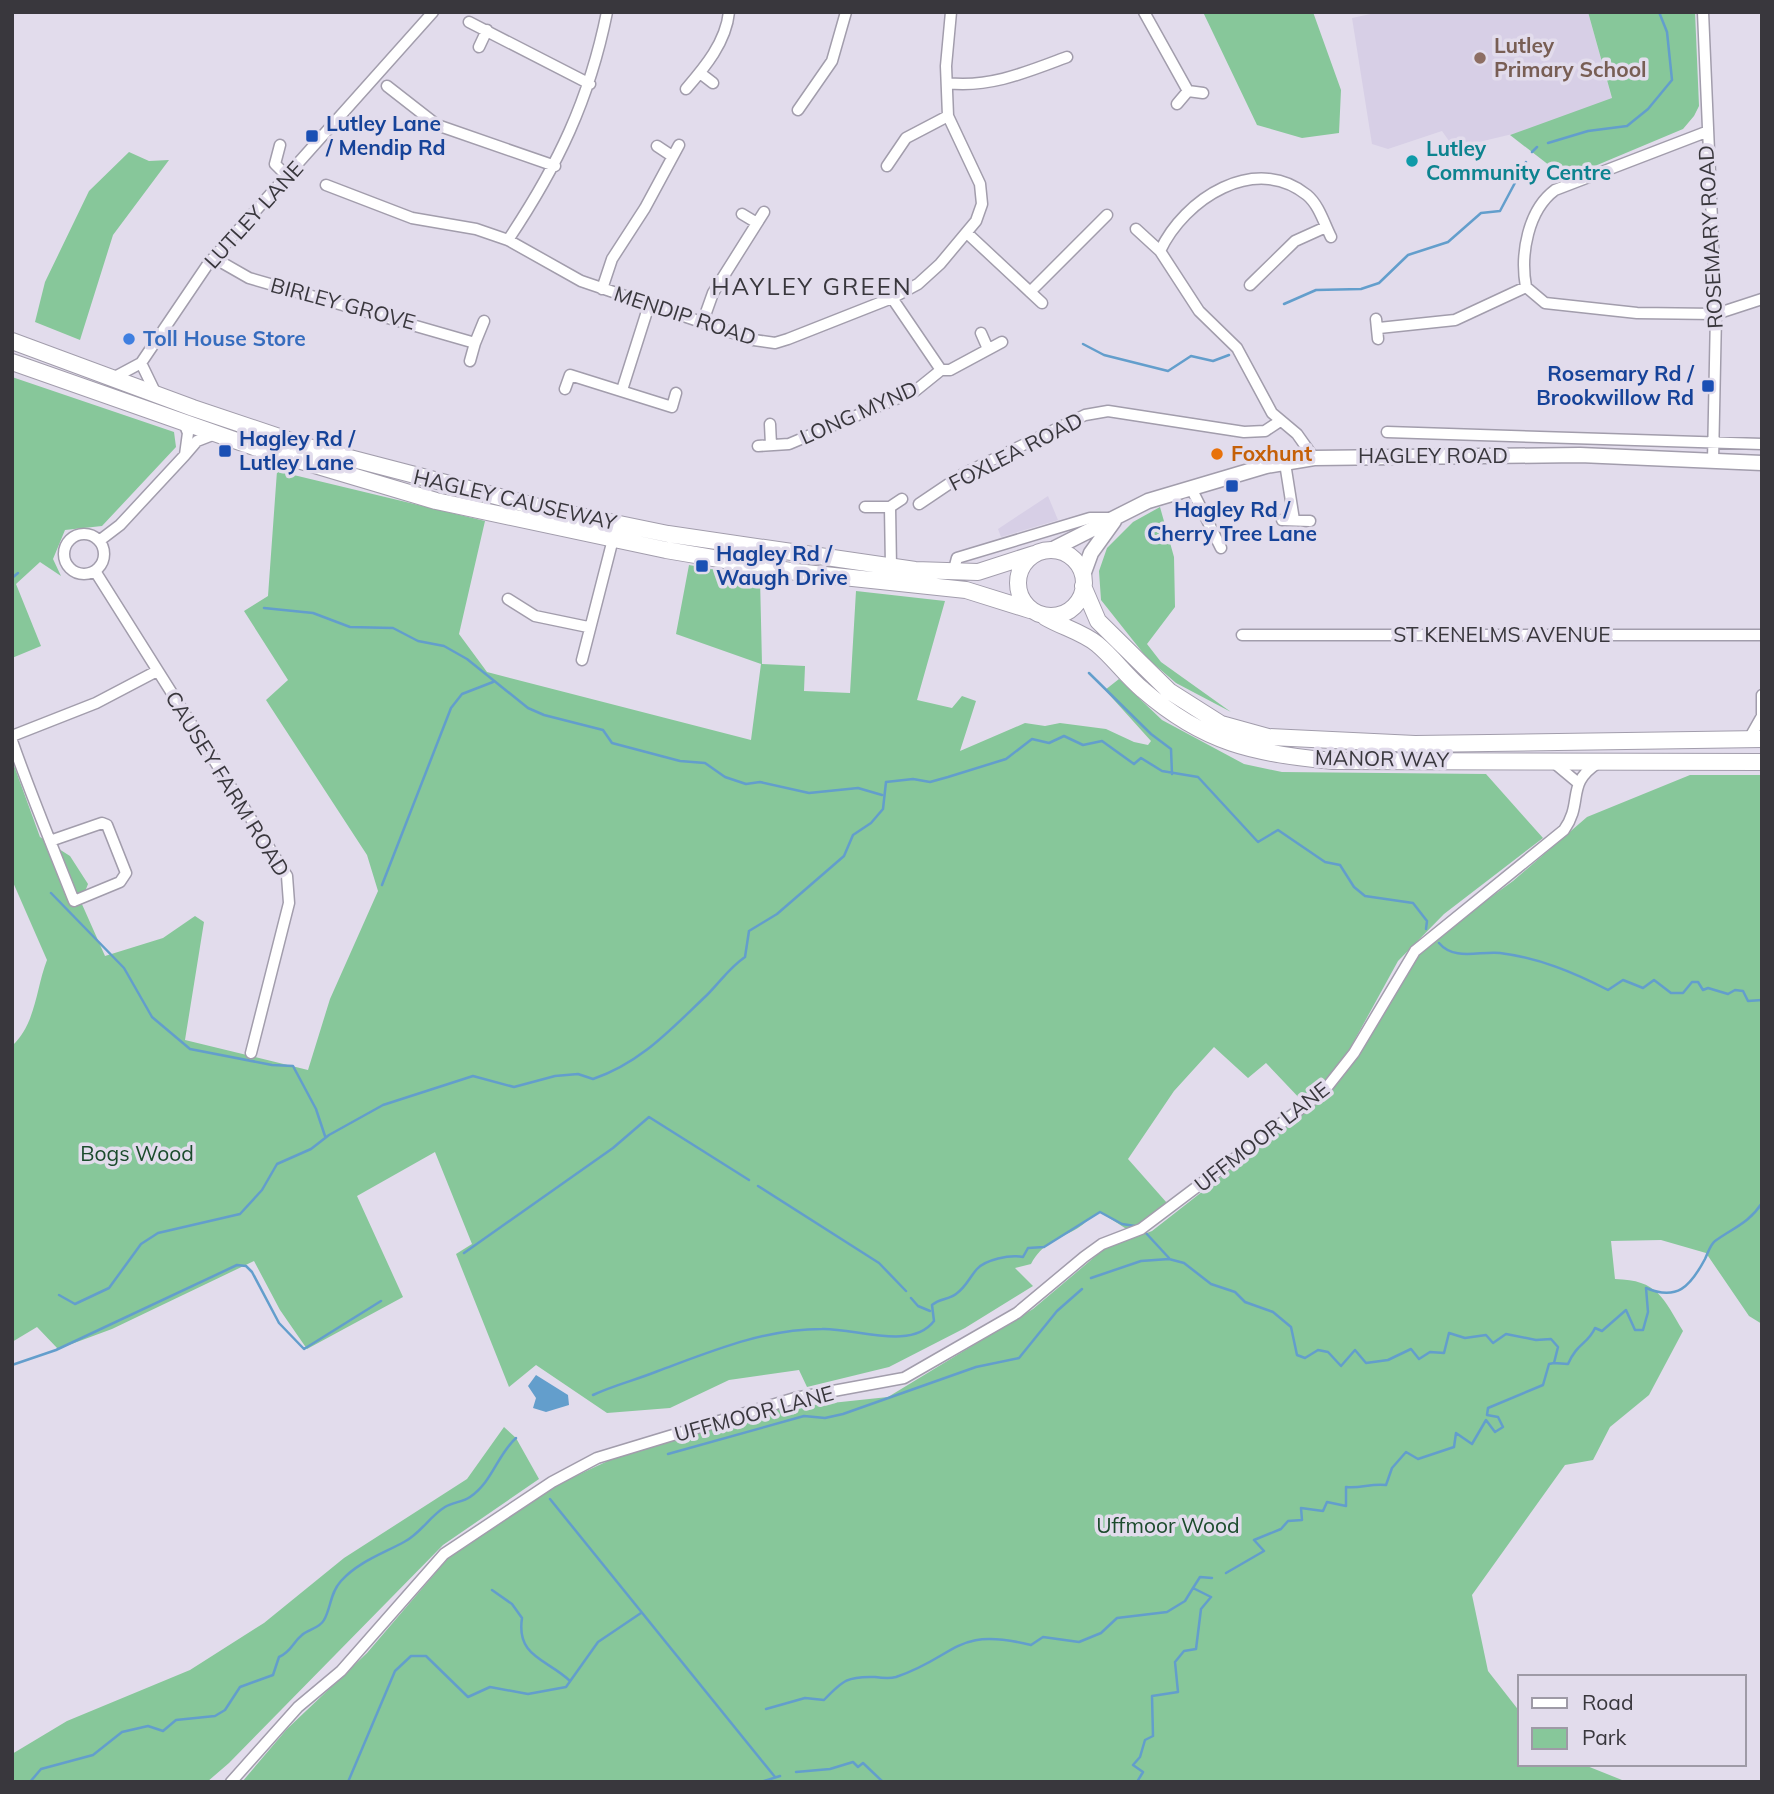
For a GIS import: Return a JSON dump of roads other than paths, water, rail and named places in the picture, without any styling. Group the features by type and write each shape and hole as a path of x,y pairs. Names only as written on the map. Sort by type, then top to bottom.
{"highway":[{"name":"HAGLEY CAUSEWAY","path":"12,341 156,394 368,465 546,509 668,534 891,567 953,573 978,572 1034,554"},
{"name":"HAGLEY CAUSEWAY","path":"12,362 215,434 436,501 613,539 796,572 966,590 1030,610"},
{"path":"1055,548 1069,553 1083,580 1079,601 1070,611 1045,617 1030,610 1017,583 1018,574 1034,554 1055,548"},
{"name":"MANOR WAY","path":"1083,580 1098,621 1169,691 1221,724 1268,737 1415,744 1755,739"},
{"name":"MANOR WAY","path":"1045,617 1098,645 1139,687 1177,718 1221,741 1276,756 1334,761 1604,759 1762,762"}],"main road":[{"name":"HAGLEY ROAD","path":"1055,548 1148,501 1285,463 1314,458 1593,456 1762,463"},
{"name":"HAGLEY ROAD","path":"1083,580 1091,553 1117,519"}],"street":[{"name":"LUTLEY LANE","path":"113,378 141,363 214,257 433,12"},
{"path":"508,240 555,166 590,84 607,12"},
{"path":"686,89 700,73 722,37 729,12"},
{"path":"798,110 832,61 846,12"},
{"name":"MENDIP ROAD","path":"326,186 412,218 476,229 508,240 602,289 754,340 775,343 892,298 926,278 968,234 980,211 982,193 948,116 951,12"},
{"path":"1143,12 1188,91"},
{"name":"ROSEMARY ROAD","path":"1703,12 1706,132 1716,314 1713,461"},
{"path":"469,22 590,84"},
{"path":"479,47 487,30"},
{"path":"947,83 966,85 1012,79 1061,63"},
{"path":"700,73 713,83"},
{"path":"387,86 437,125 555,166"},
{"path":"1188,91 1203,93"},
{"path":"1177,104 1188,91"},
{"path":"887,166 906,138 948,116"},
{"path":"1706,132 1555,190 1546,197 1531,227 1525,254 1526,287 1545,303 1637,313 1716,314 1762,299"},
{"path":"280,145 275,164 288,177"},
{"path":"602,289 612,259 646,208 679,145"},
{"path":"657,146 672,156"},
{"path":"1160,251 1171,233 1199,203 1215,191 1249,178 1274,179 1307,195 1316,204 1328,232 1295,241 1250,285"},
{"path":"703,321 713,293 764,212"},
{"path":"742,214 757,223"},
{"path":"1031,292 1107,215"},
{"path":"1136,229 1160,251 1199,311 1237,348 1272,413 1297,434 1314,458"},
{"path":"968,234 1042,303"},
{"name":"BIRLEY GROVE","path":"214,257 249,278 475,343"},
{"path":"1378,329 1455,320 1526,287"},
{"name":"LONG MYND","path":"892,298 941,370"},
{"path":"622,390 649,305"},
{"path":"470,361 484,321"},
{"path":"981,333 988,349"},
{"name":"LONG MYND","path":"758,446 789,444 884,405 915,391 941,370 950,370 1002,342"},
{"path":"141,363 156,394"},
{"path":"565,389 570,375 672,407 676,393"},
{"name":"FOXLEA ROAD","path":"919,504 965,473 1084,415 1108,411 1244,432 1265,431 1280,421"},
{"path":"184,423 188,433 185,456"},
{"name":"LONG MYND","path":"770,424 771,445"},
{"name":"HAGLEY ROAD","path":"1387,432 1762,444"},
{"path":"99,541 120,526 197,441 215,434"},
{"path":"1427,434 1429,456"},
{"path":"1285,463 1288,520 1310,521"},
{"path":"1191,488 1222,548"},
{"path":"865,507 890,507 902,499"},
{"path":"890,507 891,567"},
{"path":"953,573 957,558 1090,518 1117,519"},
{"path":"79,534 88,534 99,541 104,556 95,571 79,574 65,563 64,549 67,543 79,534"},
{"path":"582,660 588,627 613,539"},
{"name":"CAUSEY FARM ROAD","path":"95,571 281,864 290,887 289,904 251,1053"},
{"path":"509,599 535,616 588,627"},
{"name":"ST KENELMS AVENUE","path":"1242,635 1762,635"},
{"path":"50,841 102,823 107,825 124,865 123,878 74,901 50,841 12,738 96,703 157,671"},
{"path":"1755,739 1762,716 1762,695"},
{"path":"1546,759 1556,763 1577,782 1584,771 1604,759"},
{"name":"UFFMOOR LANE","path":"231,1782 298,1707 341,1671 443,1554 571,1470 597,1458 795,1398 904,1378 1017,1313 1102,1244 1141,1229 1206,1182 1324,1091 1354,1053 1415,951 1564,830 1572,819 1577,782"}],"water":[{"path":"536,1375 568,1395 569,1405 546,1412 533,1408 536,1398 528,1386"}],"waterway":[{"path":"1548,143 1588,131 1627,126 1648,109 1672,80 1667,32 1659,12"},
{"path":"1532,152 1537,147"},
{"path":"1284,304 1316,290 1361,289 1379,283 1408,255 1448,242 1481,213 1500,211 1526,162"},
{"path":"1083,344 1104,355 1168,371 1191,356 1213,361 1229,355"},
{"path":"12,578 18,573"},
{"path":"264,608 313,613 350,627 393,628 418,641 444,646 467,659 528,708 544,715 603,730 612,743 680,761 705,763 725,777 746,784 760,782 809,793 858,788 882,795"},
{"path":"1089,673 1151,734 1171,749 1172,774"},
{"path":"382,885 451,708 462,694 493,682"},
{"path":"59,1295 75,1304 109,1288 141,1244 158,1233 240,1214 262,1190 277,1164 311,1149 329,1135 383,1105 473,1076 514,1087 555,1076 578,1074 593,1079 626,1064 668,1032 745,957 749,931 777,914 844,856 853,835 871,823 883,809 886,782 913,779 930,782 948,777 1006,759 1032,739 1049,743 1064,736 1083,745 1102,741 1134,764 1141,758 1162,771 1198,777 1258,842 1278,830 1325,862 1340,865 1354,887 1365,896 1413,903 1427,921 1426,929"},
{"path":"51,893 124,968 152,1017 190,1049 272,1065 293,1066 316,1109 325,1136"},
{"path":"1439,943 1445,949 1459,954 1500,953 1542,962 1608,990 1623,980 1643,988 1654,980 1671,993 1683,993 1692,982 1698,982 1703,990 1708,988 1728,994 1735,990 1743,991 1748,1001 1762,1000"},
{"path":"464,1253 613,1148 649,1117 749,1180"},
{"path":"758,1186 879,1263 906,1291"},
{"path":"1091,1278 1141,1261 1169,1259 1184,1263 1211,1284 1235,1292 1245,1302 1273,1312 1291,1327 1297,1355 1305,1358 1318,1350 1328,1352 1341,1366 1355,1350 1366,1363 1388,1360 1411,1349 1419,1359 1430,1352 1444,1353 1449,1333 1465,1338 1486,1335 1493,1343 1506,1334 1536,1340 1551,1339 1558,1347 1554,1363 1568,1364 1595,1328 1602,1331 1626,1310 1635,1330 1643,1330 1648,1312 1646,1288 1666,1293 1682,1289 1694,1277 1713,1243 1746,1220 1762,1203"},
{"path":"593,1395 718,1349 779,1333 822,1329 882,1336 912,1335 924,1330 934,1321 932,1305 956,1294 977,1269 992,1260 1023,1257 1028,1248 1044,1247 1100,1212 1122,1224 1135,1226"},
{"path":"1145,1232 1169,1258"},
{"path":"12,1365 56,1350 237,1265 246,1266 252,1272 279,1323 304,1349 381,1301"},
{"path":"668,1454 804,1416 825,1418 843,1414 976,1367 1019,1358 1057,1311 1082,1289"},
{"path":"911,1298 918,1306 930,1311"},
{"path":"1226,1573 1264,1551 1254,1540 1281,1529 1288,1521 1302,1520 1301,1508 1323,1511 1327,1502 1346,1506 1346,1487 1386,1485 1392,1468 1406,1452 1418,1459 1454,1447 1456,1433 1472,1444 1486,1420 1495,1432 1503,1427 1498,1417 1487,1415 1488,1408 1543,1385 1549,1364 1554,1363"},
{"path":"30,1782 41,1769 93,1755 122,1732 148,1726 163,1731 176,1720 215,1716 225,1710 240,1687 273,1675 279,1657 304,1633 322,1623 335,1590 348,1574 363,1563 410,1539 445,1507 478,1491 516,1438"},
{"path":"550,1499 775,1777"},
{"path":"1137,1782 1143,1772 1133,1765 1140,1757 1145,1740 1153,1736 1152,1696 1178,1692 1175,1662 1184,1651 1196,1649 1201,1609 1211,1597 1193,1588 1200,1577 1212,1578"},
{"path":"766,1709 805,1698 824,1700 841,1684 852,1679 896,1677 971,1641 1006,1640 1031,1645 1043,1637 1079,1642 1101,1633 1117,1618 1167,1612 1185,1601 1193,1588"},
{"path":"492,1590 512,1604 522,1618 521,1631 528,1649 570,1681"},
{"path":"348,1782 395,1671 411,1656 426,1656 468,1697 490,1687 528,1694 566,1687 598,1642 641,1613"},
{"path":"796,1772 830,1769 853,1762 858,1767 863,1763 883,1782"},
{"path":"761,1782 780,1776"}],"place":[{"name":"Lutley Primary School","path":"1480,58"},
{"name":"Lutley Lane / Mendip Rd","path":"312,136"},
{"name":"Lutley Community Centre","path":"1412,161"},
{"name":"Toll House Store","path":"129,339"},
{"name":"Rosemary Rd / Brookwillow Rd","path":"1708,386"},
{"name":"Hagley Rd / Lutley Lane","path":"225,451"},
{"name":"Foxhunt","path":"1217,454"},
{"name":"Hagley Rd / Cherry Tree Lane","path":"1232,486"},
{"name":"Hagley Rd / Waugh Drive","path":"702,566"}],"district":[{"name":"HAYLEY GREEN","path":"812,287"}],"park label":[{"name":"Bogs Wood","path":"137,1154"},
{"name":"Uffmoor Wood","path":"1168,1526"}]}
